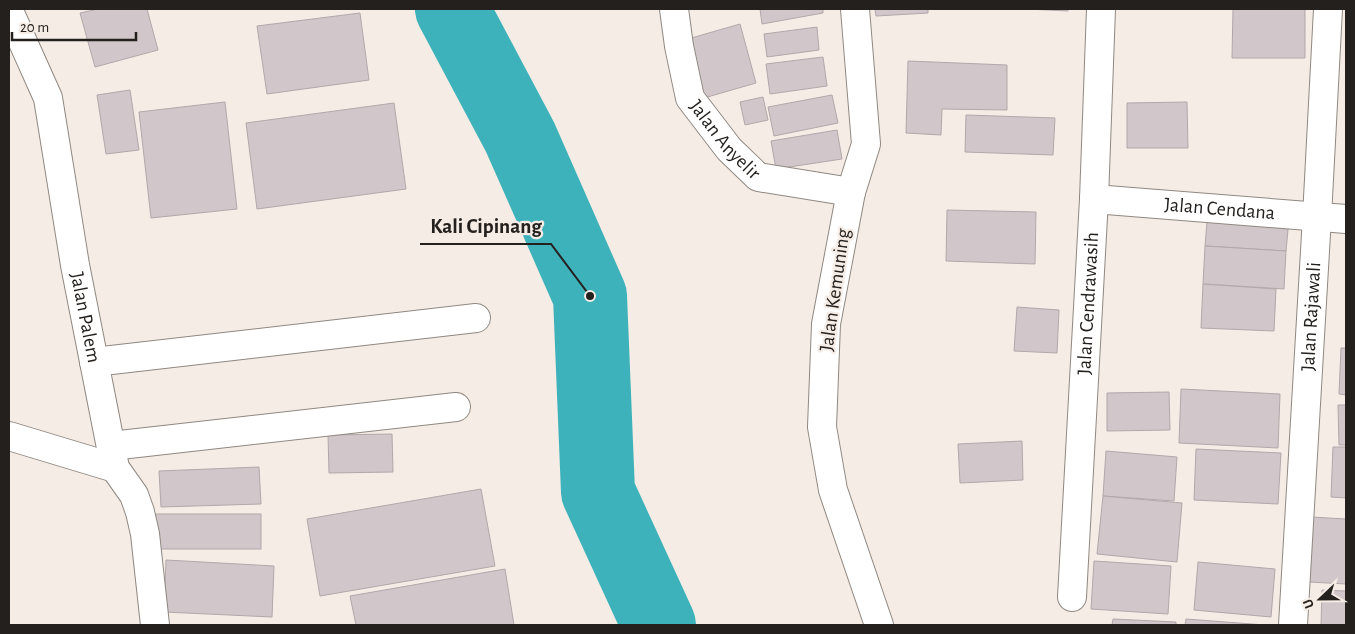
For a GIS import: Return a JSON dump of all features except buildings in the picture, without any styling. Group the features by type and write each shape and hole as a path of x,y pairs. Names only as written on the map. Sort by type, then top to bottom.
{"street":[{"name":"Jalan Anyelir","path":"674,9 679,46 690,98 729,150 758,177 851,192"},
{"name":"Jalan Kemuning","path":"855,9 866,144 851,192 826,324 822,427 832,490 878,625"},
{"name":"Jalan Cendrawasih","path":"1072,597 1094,199 1101,9"},
{"name":"Jalan Rajawali","path":"1293,625 1328,9"},
{"name":"Jalan Palem","path":"9,10 48,98 75,265 113,457 134,495 145,534 155,625"},
{"name":"Jalan Cendana","path":"1094,199 1346,219"},
{"path":"94,362 476,318"},
{"path":"9,436 113,457 456,407"}],"waterway":[{"path":"452,9 520,137 590,296 598,492 659,625"}],"place":[{"name":"Kali Cipinang","path":"590,296"}]}
